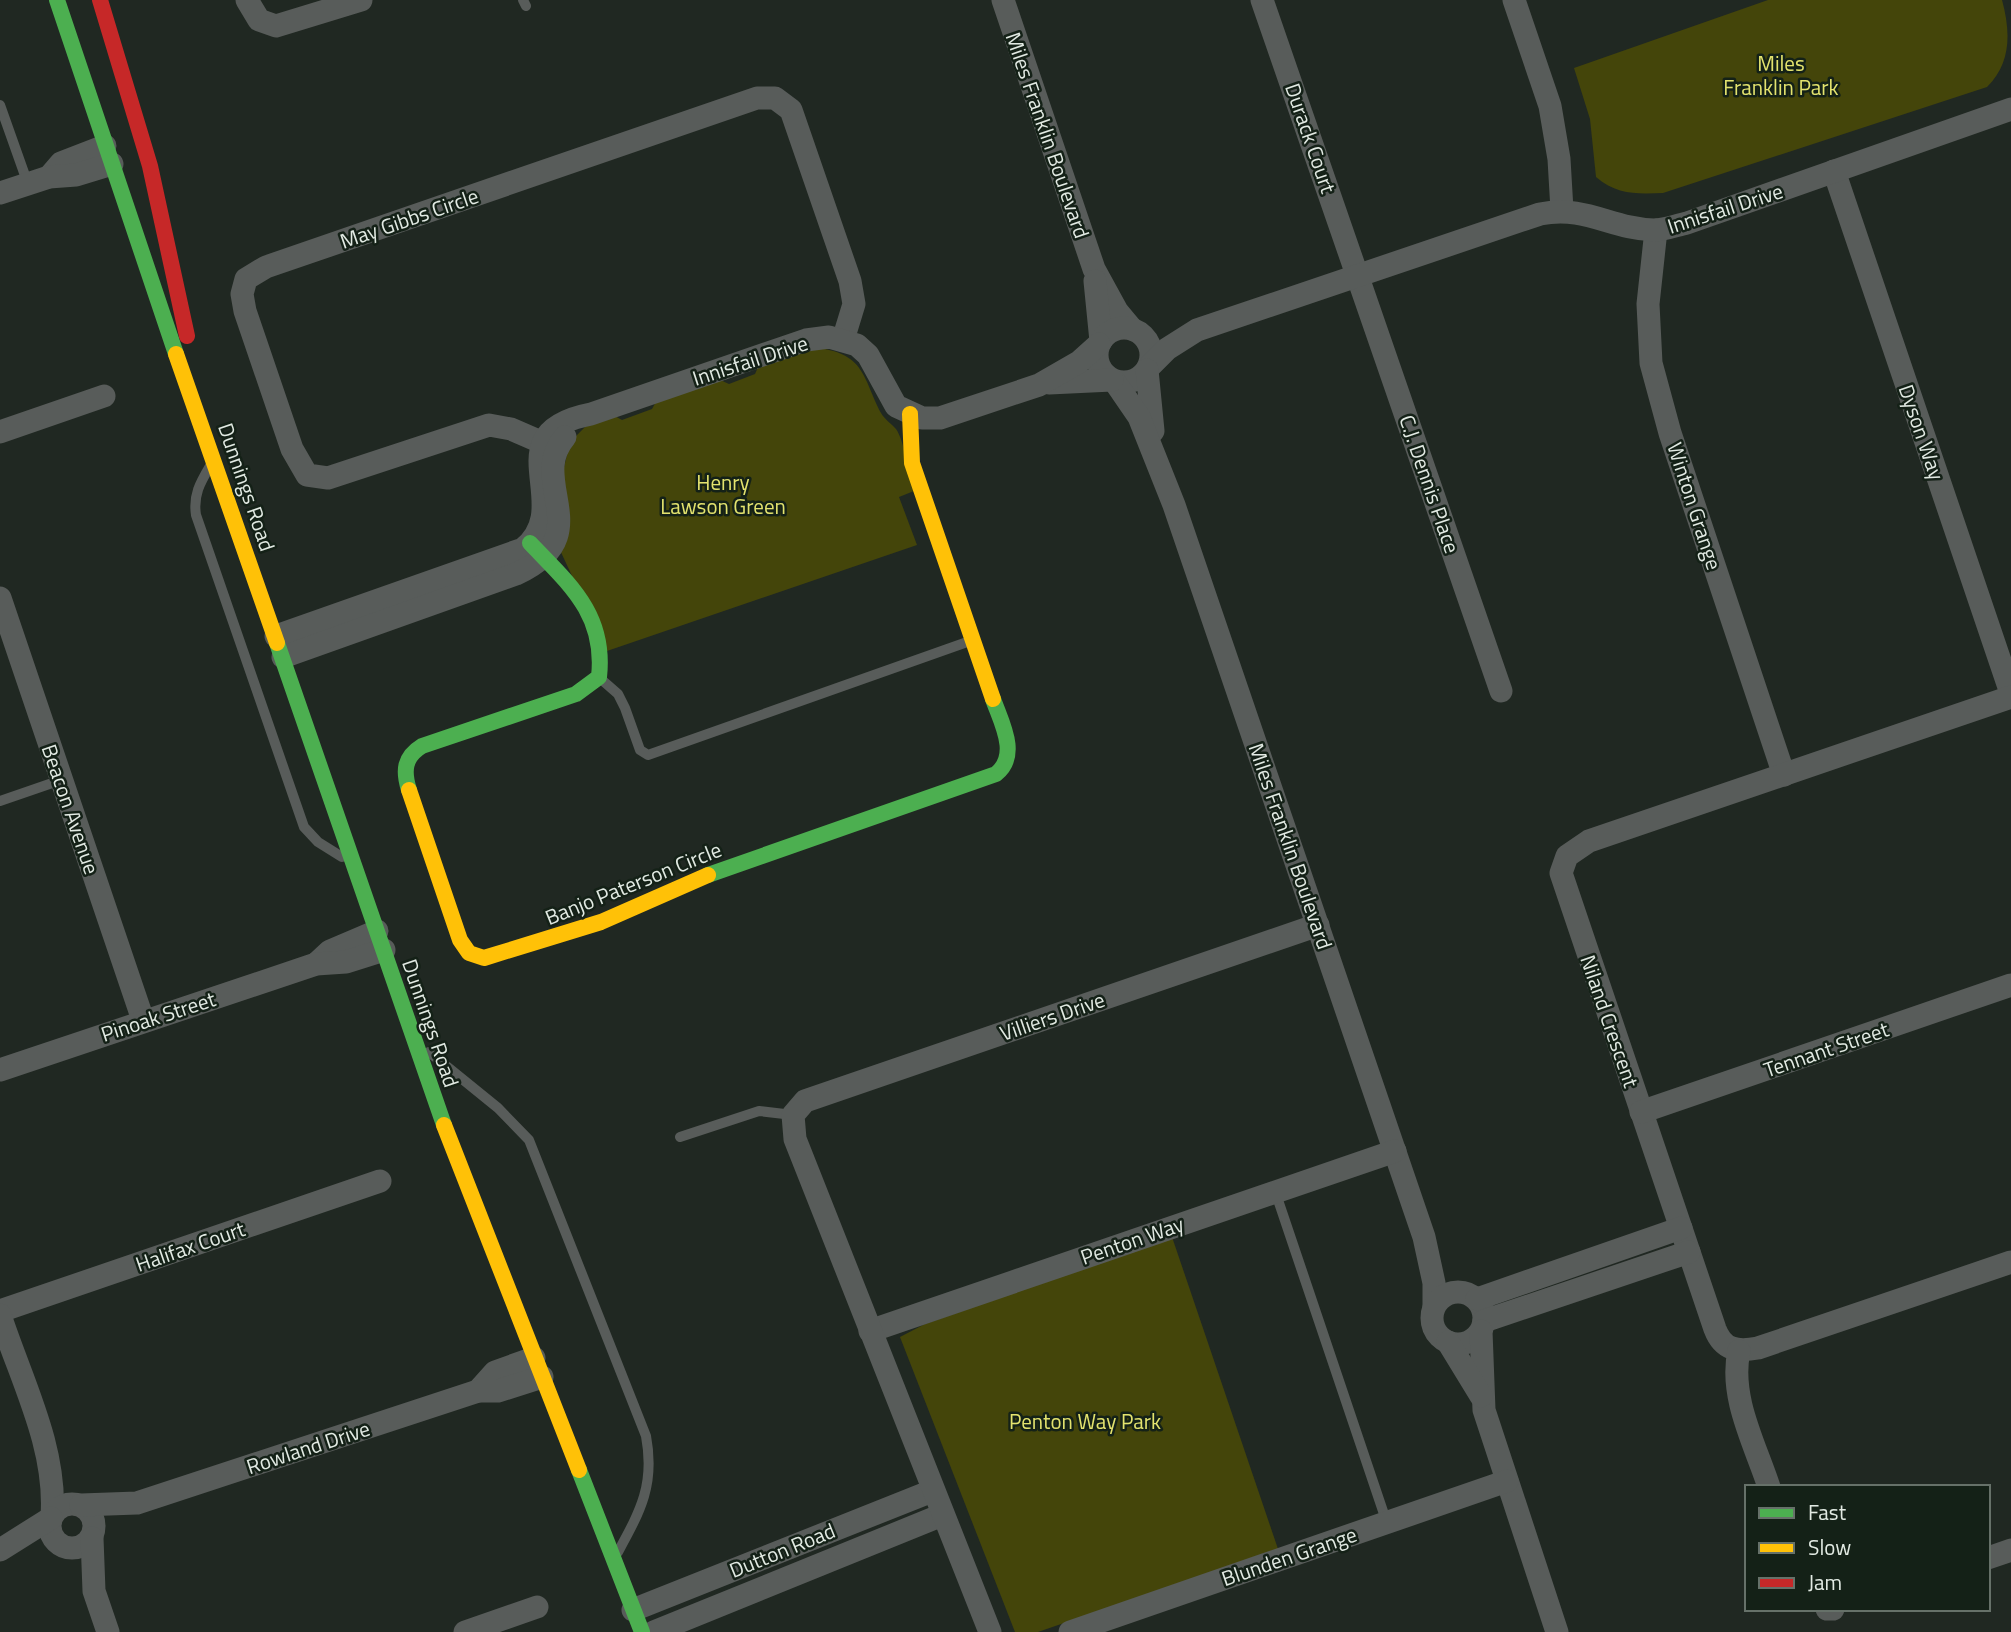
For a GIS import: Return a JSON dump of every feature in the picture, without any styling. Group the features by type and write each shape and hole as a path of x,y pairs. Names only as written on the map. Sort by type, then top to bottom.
{"street":[{"name":"Dunnings Road","path":"57,0 108,155 477,1216 642,1632"},
{"name":"Dunnings Road","path":"100,0 124,71 162,211 201,420"},
{"path":"247,0 259,20 276,26 361,0"},
{"name":"Miles Franklin Boulevard","path":"1003,0 1094,269 1117,311 1134,330"},
{"name":"Durack Court","path":"1262,0 1360,276"},
{"path":"1514,0 1550,106 1559,159 1562,210"},
{"path":"46,20 90,102"},
{"name":"May Gibbs Circle","path":"549,446 511,429 489,425 328,478 307,475 292,449 245,311 242,294 246,279 257,271 279,263 757,98 775,98 790,110 850,281 854,304 844,340"},
{"name":"Innisfail Drive","path":"1148,369 1167,349 1197,330 1540,214 1562,210 1656,230 1687,223 2011,109"},
{"path":"0,193 38,181 76,175 108,155"},
{"name":"Dyson Way","path":"1834,171 2011,695"},
{"name":"Winton Grange","path":"1656,230 1648,304 1651,363 1670,433 1784,775"},
{"name":"Miles Franklin Boulevard","path":"1094,269 1100,342"},
{"name":"C.J. Dennis Place","path":"1360,276 1501,691"},
{"path":"844,340 857,345 868,355 896,407 922,418 940,418 1039,384 1079,362 1114,330 1134,330 1150,346 1148,369 1133,381 1039,384"},
{"name":"Innisfail Drive","path":"1134,330 1197,330"},
{"name":"Innisfail Drive","path":"549,446 562,422 806,340 829,337 844,340"},
{"path":"1100,342 1098,365 1114,381"},
{"name":"Miles Franklin Boulevard","path":"1148,369 1150,420 1157,455"},
{"name":"Miles Franklin Boulevard","path":"1114,381 1134,407 1157,455 1424,1237 1434,1283 1434,1307"},
{"path":"0,432 104,397"},
{"name":"Banjo Paterson Circle","path":"599,677 576,694 422,746 407,761 404,772 408,788 456,930 463,946 473,955 497,957 601,922 711,874 1000,772 1007,765 1009,754 937,530 912,463 910,414"},
{"path":"537,550 545,509 538,465 549,446"},
{"path":"279,647 506,557 537,550"},
{"path":"537,550 569,580 579,594 598,645 602,664 599,677"},
{"name":"Beacon Avenue","path":"0,598 143,1020"},
{"name":"Niland Crescent","path":"1739,1351 1727,1347 1720,1339 1562,878 1564,861 1573,851 1590,841 2011,695"},
{"name":"Villiers Drive","path":"793,1115 806,1101 1318,925"},
{"name":"Pinoak Street","path":"0,1070 316,964 346,962 381,941"},
{"name":"Tennant Street","path":"1640,1112 2011,985"},
{"path":"793,1115 794,1139 990,1632"},
{"name":"Penton Way","path":"870,1331 1395,1151"},
{"name":"Halifax Court","path":"0,1315 380,1181"},
{"path":"1558,1632 1482,1398 1448,1342 1435,1331 1432,1323 1434,1307 1444,1295 1460,1291 1472,1296 1681,1228"},
{"name":"Miles Franklin Boulevard","path":"1424,1237 1472,1296"},
{"path":"1448,1342 1470,1341 1482,1326 1689,1252"},
{"path":"1768,1485 1738,1395 1735,1376 1739,1351 1758,1348 2011,1262"},
{"path":"1472,1296 1482,1326 1482,1398"},
{"path":"0,1315 50,1461 54,1490 51,1517 53,1539 66,1548 94,1591 108,1632"},
{"name":"Rowland Drive","path":"80,1505 137,1503 478,1391 505,1389 538,1367"},
{"path":"50,1461 80,1505 93,1518 94,1591"},
{"name":"Blunden Grange","path":"1070,1632 1507,1481"},
{"name":"Dutton Road","path":"633,1610 932,1491"},
{"name":"Rowland Drive","path":"92,1537 137,1503"},
{"path":"3,1549 51,1517 62,1506 80,1505"},
{"name":"Dutton Road","path":"654,1632 942,1515"},
{"path":"3,1549 83,1546 92,1537"},
{"path":"1990,1557 2011,1550"},
{"path":"465,1632 537,1607"}],"lane":[{"path":"0,104 38,181"},
{"path":"215,459 197,491 196,515 304,827 318,842 354,864"},
{"path":"599,677 618,694 640,750 648,755 972,640"},
{"path":"0,801 61,780"},
{"path":"414,1040 498,1108 529,1140 646,1436 651,1462 649,1482 642,1507 613,1560"},
{"path":"680,1137 759,1111 793,1115"},
{"path":"1275,1191 1387,1523"}],"green space":[{"name":"Miles Franklin Park","path":"1768,0 2002,0 2008,36 2005,58 1987,87 1663,193 1620,190 1596,177 1590,119 1574,68"},
{"name":"Henry Lawson Green","path":"818,348 833,351 854,362 866,379 884,418 899,434 914,491 899,497 917,545 607,651 559,548 560,484 570,442 585,427 613,415 622,420 652,409 657,400 718,379 729,384 755,374 759,365"},
{"name":"Penton Way Park","path":"1172,1237 1278,1549 1038,1632 1015,1632 900,1337 925,1324"}],"traffic: fast":[{"path":"57,0 176,354"},
{"path":"409,790 406,777 408,760 422,746 576,694 599,677 600,655 591,618 571,587 530,543"},
{"path":"277,643 444,1125"},
{"path":"708,875 996,774 1007,758 1008,748 993,699"},
{"path":"579,1470 642,1632"}],"traffic: slow":[{"path":"176,354 277,643"},
{"path":"910,414 912,463 993,699"},
{"path":"409,790 460,940 469,953 484,958 601,922 708,875"},
{"path":"444,1125 579,1470"}],"traffic: jam":[{"path":"100,0 150,166 187,336"}]}
